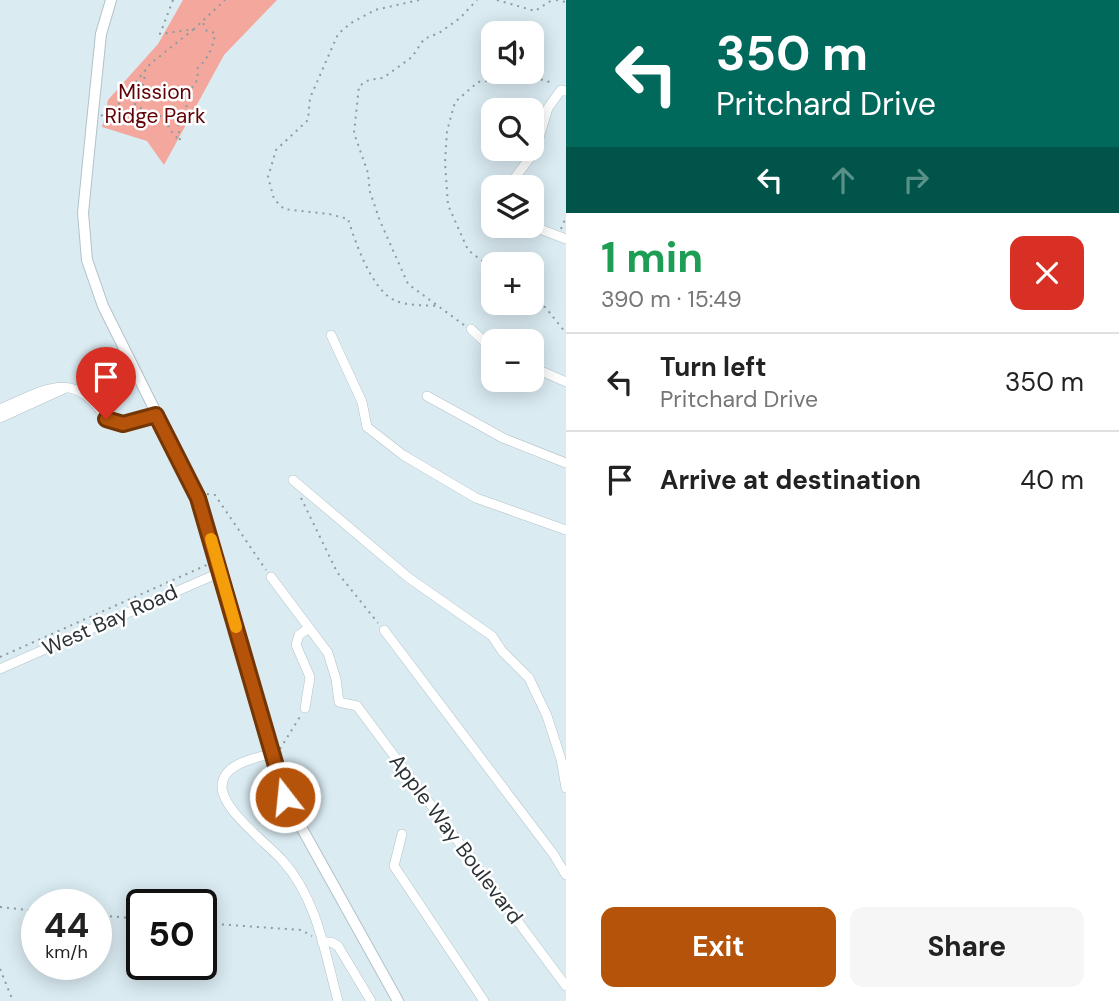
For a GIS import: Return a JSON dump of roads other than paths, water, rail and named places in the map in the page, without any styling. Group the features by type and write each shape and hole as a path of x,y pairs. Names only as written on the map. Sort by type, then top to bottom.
{"main road":[{"path":"111,0 101,34 83,213 87,260 103,306 198,498 285,797 398,1001"}],"street":[{"path":"517,175 535,151 548,108 563,91"},
{"path":"544,231 562,238"},
{"path":"471,329 481,339"},
{"path":"331,335 362,402 367,427 403,455 476,498 566,530"},
{"path":"544,372 566,382"},
{"path":"0,409 51,387 67,387 84,392 97,404 106,419 123,424 156,415"},
{"path":"0,418 67,387"},
{"path":"427,396 503,438 566,463"},
{"path":"293,480 409,578 492,636 502,651 528,678 547,716 561,759 566,788"},
{"name":"West Bay Road","path":"0,669 219,566"},
{"path":"271,577 309,628 299,635 296,645 310,677 305,708"},
{"name":"Apple Way Boulevard","path":"309,628 328,653 336,679 339,702 357,706 566,986"},
{"path":"383,629 554,855 566,875"},
{"path":"272,753 232,769 223,779 222,790 229,804 284,862 307,895 338,1001"},
{"path":"402,834 394,866 484,1001"},
{"path":"322,942 331,942 338,946 371,1001"}],"park label":[{"name":"Mission Ridge Park","path":"155,104"}]}
